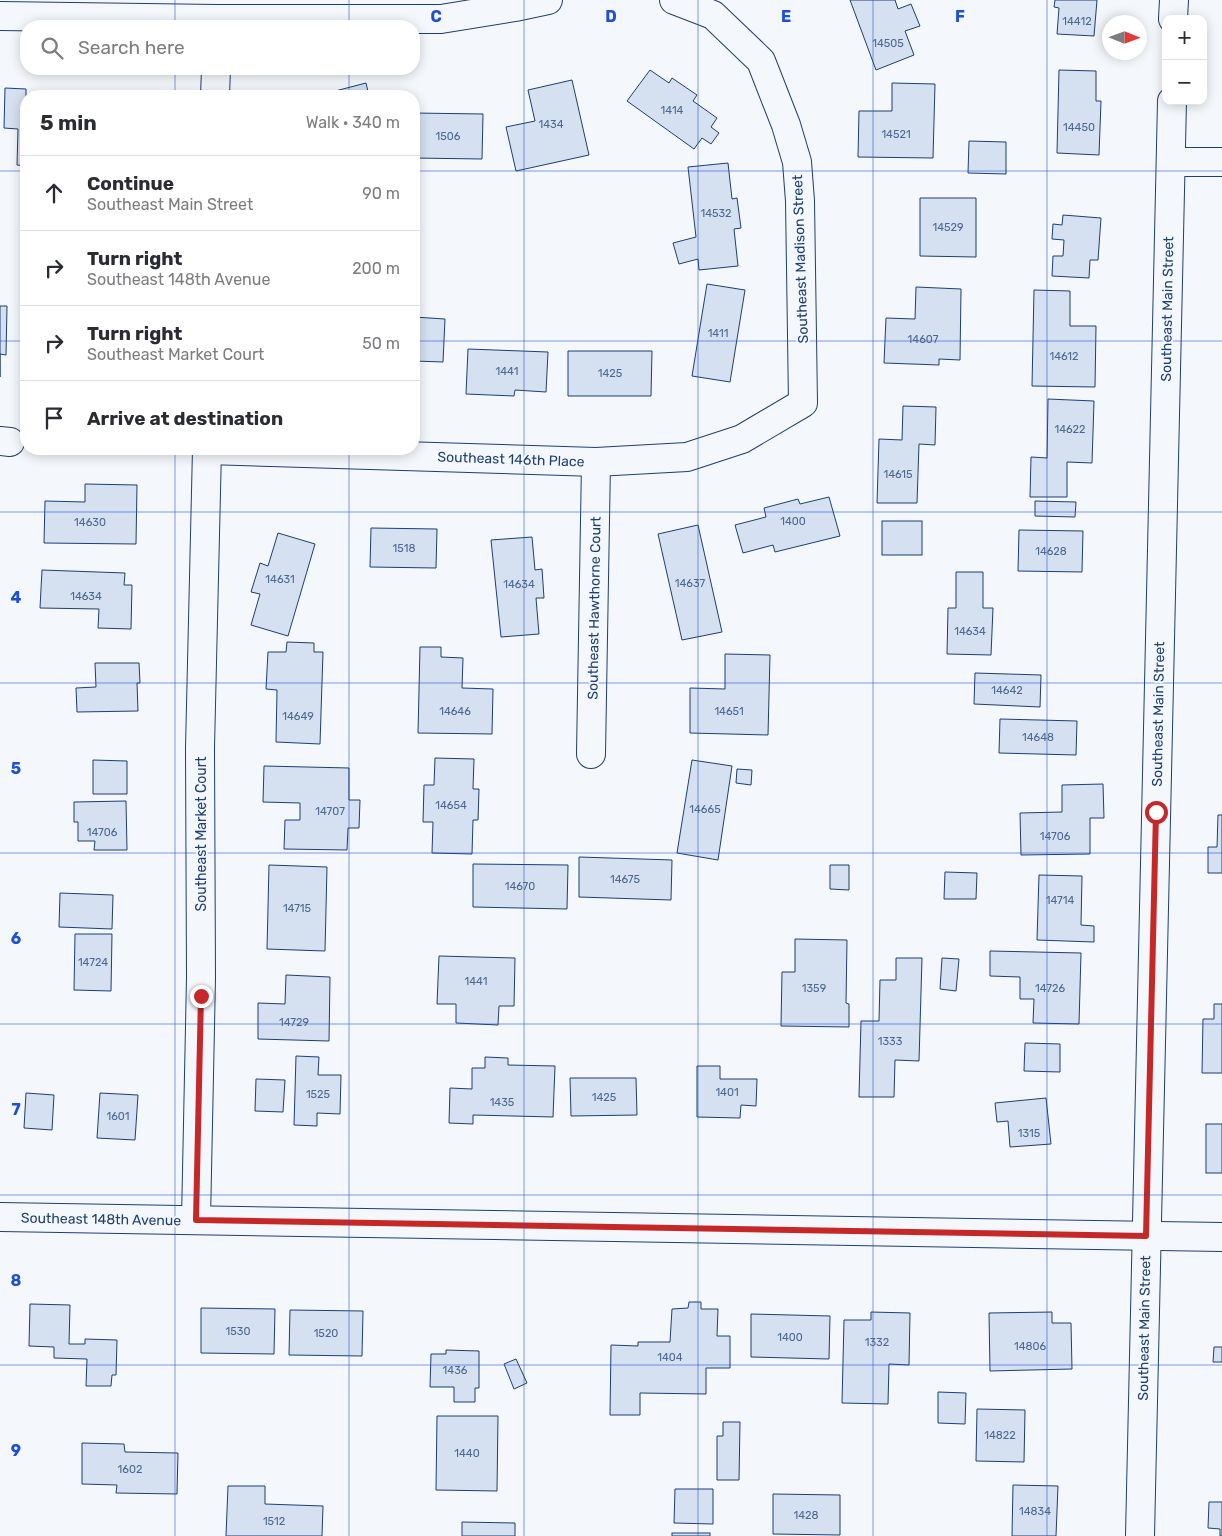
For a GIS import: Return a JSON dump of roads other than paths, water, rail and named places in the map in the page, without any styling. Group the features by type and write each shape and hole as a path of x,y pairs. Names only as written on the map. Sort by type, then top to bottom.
{"street":[{"path":"0,16 217,15 441,19 515,8 548,0"},
{"name":"Southeast Madison Street","path":"674,0 713,15 760,61 786,125 797,162 800,201 803,404"},
{"path":"1173,15 1174,0"},
{"path":"215,90 216,75"},
{"name":"Southeast Main Street","path":"1140,1536 1172,105"},
{"path":"1171,162 1222,162"},
{"name":"Southeast 146th Place","path":"369,455 596,462 688,457 742,439 803,404"},
{"name":"Southeast Market Court","path":"196,1220 201,978 200,748 207,455"},
{"name":"Southeast Hawthorne Court","path":"591,754 596,462"},
{"name":"Southeast 148th Avenue","path":"0,1218 1222,1237"}]}
